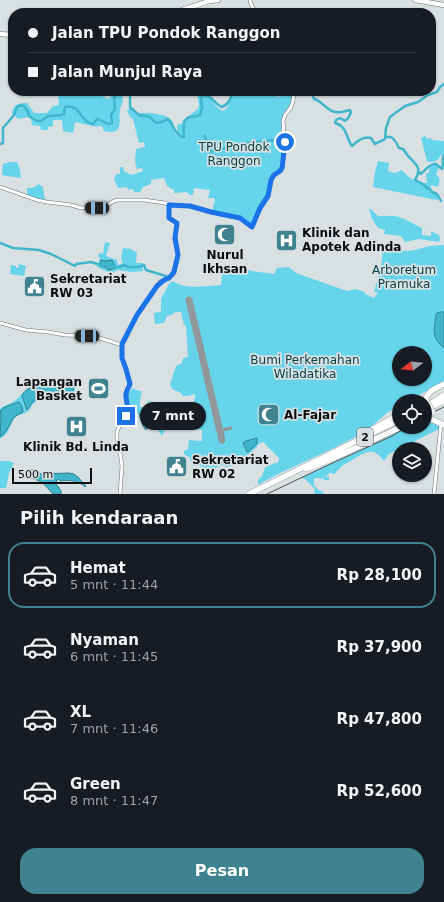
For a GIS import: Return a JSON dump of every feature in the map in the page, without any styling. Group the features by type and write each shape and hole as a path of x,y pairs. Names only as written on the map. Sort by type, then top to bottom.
{"highway":[{"path":"428,394 444,384"},
{"path":"432,403 444,396"},
{"path":"432,404 444,401"},
{"path":"432,411 444,405"},
{"path":"432,411 437,420 443,424"},
{"path":"305,468 310,462 392,418"},
{"path":"432,420 443,424"},
{"name":"2","path":"256,494 392,424"},
{"name":"2","path":"249,494 392,430"},
{"path":"305,468 348,454 392,432"},
{"path":"334,459 346,452 387,435"}],"main road":[{"path":"188,8 209,1 218,0"},
{"path":"415,0 444,6"}],"street":[{"path":"0,187 37,200 71,204 81,208 104,207 118,200 144,200 169,205 190,206 240,218 252,227 260,208 268,196 271,180 282,168 285,147 283,121 285,115 291,107 293,96"},
{"path":"120,494 122,466 117,443 117,432 126,418 128,411 126,395 130,382 122,358 122,344 137,315 154,290 160,282 169,278 174,272 178,255 175,238 177,223 169,218 169,205"},
{"path":"0,323 26,330 96,337 122,344"},
{"path":"434,494 443,424"}],"green space":[{"path":"58,96 103,96 109,99 110,96 123,97 118,129 111,132 104,131 102,126 97,127 75,122 73,133 63,131 62,120 53,120 53,126 48,127 48,130 41,130 40,126 32,125 31,119 28,117 19,119 12,114 13,108 21,103 27,103 34,113 47,113 53,106 59,105"},
{"name":"TPU Pondok Ranggon","path":"197,96 209,96 220,110 223,111 227,108 233,96 292,96 290,105 281,121 283,144 279,170 273,173 269,182 266,197 252,226 240,217 212,211 215,200 214,198 208,198 210,190 194,188 193,195 190,195 187,192 174,193 174,190 167,186 164,178 151,180 151,184 143,187 140,192 134,192 133,189 128,190 127,187 118,188 114,179 116,174 120,174 120,167 123,167 124,171 131,175 143,171 142,168 137,169 135,161 136,149 145,147 144,142 139,143 133,119 130,117 127,110 131,108 138,113 152,113 166,116 173,122 174,132 178,136 177,125 183,123 182,121 198,109 199,105"},
{"path":"425,136 427,139 431,138 432,140 444,141 444,158 442,154 436,161 427,161 421,138"},
{"path":"378,161 389,163 388,171 395,173 402,170 413,180 427,183 426,174 433,165 437,165 439,167 436,174 440,180 438,187 431,185 430,190 437,195 439,199 436,200 373,187"},
{"path":"17,162 20,169 21,178 2,175 3,164"},
{"path":"39,184 43,187 45,201 27,195 27,188 33,188"},
{"path":"369,209 371,209 378,216 395,216 406,220 422,228 422,235 431,236 431,231 439,235 439,242 419,239 405,242 401,236 384,234 385,230 378,228 372,219"},
{"path":"105,242 110,243 106,256 117,260 118,265 123,263 121,258 123,248 132,249 133,251 137,252 136,263 143,263 143,271 131,272 119,270 110,273 97,267 100,257 98,257 99,253 103,254"},
{"name":"Bumi Perkemahan Wiladatika","path":"444,245 444,383 421,394 392,394 392,410 359,435 258,485 258,480 265,468 278,462 279,460 279,458 263,442 258,444 257,447 250,453 233,465 226,467 223,465 208,470 198,465 192,466 190,458 184,454 184,451 188,449 189,440 202,441 202,430 190,429 195,394 183,396 181,393 172,389 170,384 176,366 182,363 183,358 188,357 186,326 184,325 181,312 175,312 172,315 167,316 164,323 155,324 154,313 161,312 161,299 169,284 173,281 183,286 203,287 221,285 222,274 227,270 240,267 252,271 274,274 277,268 289,267 296,273 347,291 355,289 365,292 365,294 374,298 378,293 374,292 381,267 383,250 410,251 430,246"},
{"path":"19,264 26,266 24,276 10,274 11,265 18,268"},
{"path":"62,380 76,382 74,396 48,395 39,399 28,411 15,417 7,432 0,439 0,409 15,401 25,391 34,385 43,382"},
{"path":"132,388 142,391 140,407 147,406 148,401 156,403 154,408 161,409 163,402 172,406 173,420 171,426 170,425 170,428 165,430 162,436 145,414 138,414 136,409 130,407 127,398 129,391 131,391"},
{"path":"432,422 439,424 439,429 432,432"},
{"path":"394,434 429,434 413,442 392,442 392,452 384,461 378,454 368,452 343,465 335,474 329,473 328,475 324,476 323,479 314,479 314,486 324,494 314,494 315,489 305,479 301,478"},
{"path":"0,461 9,461 14,463 9,473 6,488 0,488"},
{"path":"324,476 329,477 329,480 324,480"}],"shaded area":[{"path":"101,260 112,260 116,268 110,270 105,267 101,267"},
{"path":"440,312 444,312 444,348 435,337 434,333 436,315"},
{"path":"64,382 73,384 72,395 46,394 31,404 27,410 22,396 29,388"},
{"path":"19,402 23,412 14,417 6,431 2,436 0,436 0,411 5,407"},
{"path":"139,414 145,414 151,421 146,430 143,425"},
{"path":"257,438 257,444 247,452 243,443"},
{"path":"31,470 41,474 74,474 86,486 85,487 77,482 60,481 59,479 57,480 56,484 61,491 61,494 53,494 43,483 30,477"}],"waterway":[{"path":"436,92 444,84"},
{"path":"0,144 3,143 3,128 14,115 17,107 22,105 24,106 29,116 37,121 41,121 48,116 62,115 64,114 65,107 70,107 77,110 89,123 93,124 97,119 110,124 112,123 111,115 115,109 114,98 116,96"},
{"path":"130,96 130,107 139,115 150,117 156,123 168,119 175,131 182,137 184,137 185,120 187,118 200,115 202,108 202,96"},
{"path":"208,96 222,107 228,102 231,96"},
{"path":"313,96 314,99 333,112 350,110 351,113 345,121 340,118 336,120 335,123 343,128 352,146 363,138 371,138 375,144 385,139 386,128 390,117 405,106 418,102 427,96"},
{"path":"205,136 210,152 239,144 283,139"},
{"path":"386,137 391,137 394,139 399,148 403,149 418,167 415,180 437,194 441,201"},
{"path":"419,172 421,174 434,164 442,169 444,155"},
{"path":"0,243 13,248 39,250 51,254 75,266 76,264 91,262 103,266"},
{"path":"114,267 125,265 128,267 138,267 144,265 146,270 169,277"}],"taxiway":[{"path":"219,431 231,428"}],"runway":[{"path":"189,300 222,440"}],"tram line":[{"path":"432,413 444,407"},
{"path":"267,494 395,434"}],"place":[{"name":"Nurul Ikhsan","path":"225,234"},
{"name":"Klinik dan Apotek Adinda","path":"287,240"},
{"name":"Sekretariat RW 03","path":"35,286"},
{"name":"Lapangan Basket","path":"98,389"},
{"name":"Al-Fajar","path":"269,415"},
{"name":"Klinik Bd. Linda","path":"76,426"},
{"name":"Sekretariat RW 02","path":"177,467"}],"route":[{"path":"126,416 128,409 126,395 130,384 121,355 122,344 137,315 157,286 160,282 173,275 177,258 175,238 177,223 169,218 169,205 190,206 240,218 252,227 260,208 268,196 271,180 282,168 285,142"}],"park label":[{"name":"Arboretum Pramuka","path":"404,277"}]}
